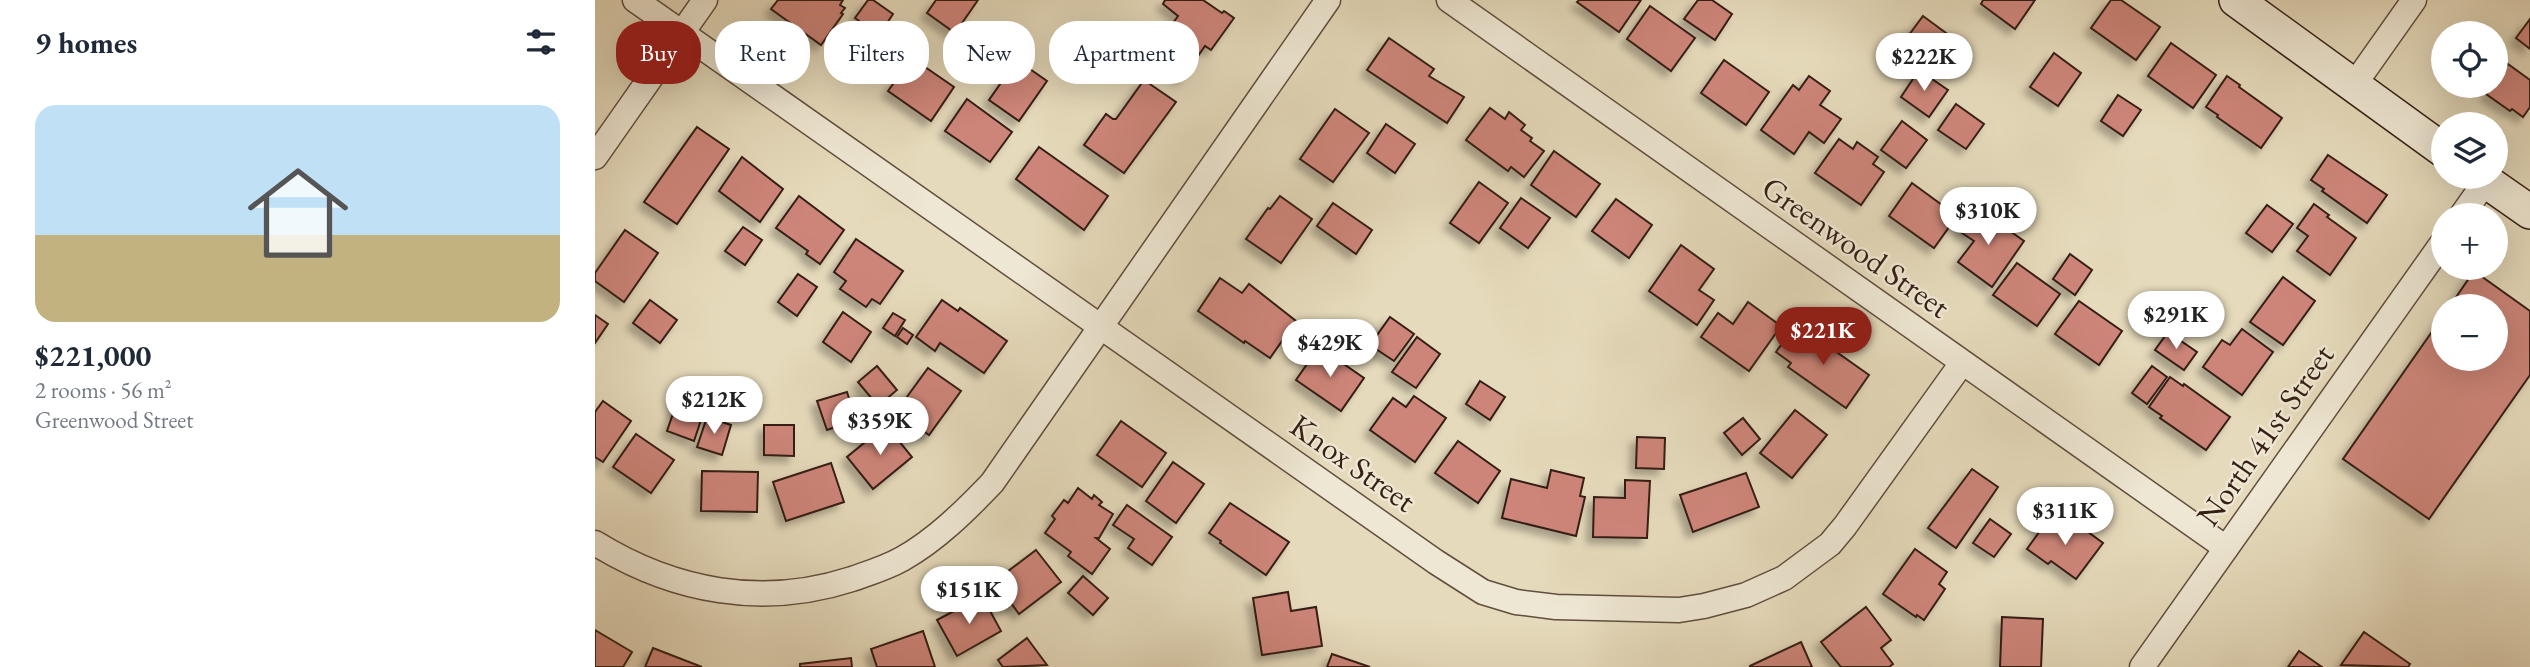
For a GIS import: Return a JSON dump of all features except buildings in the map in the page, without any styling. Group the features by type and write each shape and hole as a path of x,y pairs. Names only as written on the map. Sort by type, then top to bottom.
{"main road":[{"path":"2236,0 2431,141"},
{"path":"2497,189 2530,212"}],"street":[{"name":"Knox Street","path":"635,0 665,21"},
{"path":"690,21 705,0"},
{"path":"595,543 626,561 678,582 744,594 766,594 815,589 882,569 939,534 992,483 1328,0"},
{"name":"Greenwood Street","path":"1448,0 2226,548"},
{"path":"2354,85 2414,0"},
{"name":"Knox Street","path":"701,46 1100,328 1430,571 1516,602 1556,607 1679,610 1746,595 1784,578 1830,544 1845,526 1962,363"},
{"path":"595,157 646,84"},
{"name":"North 41st Street","path":"2142,667 2431,259"}]}
